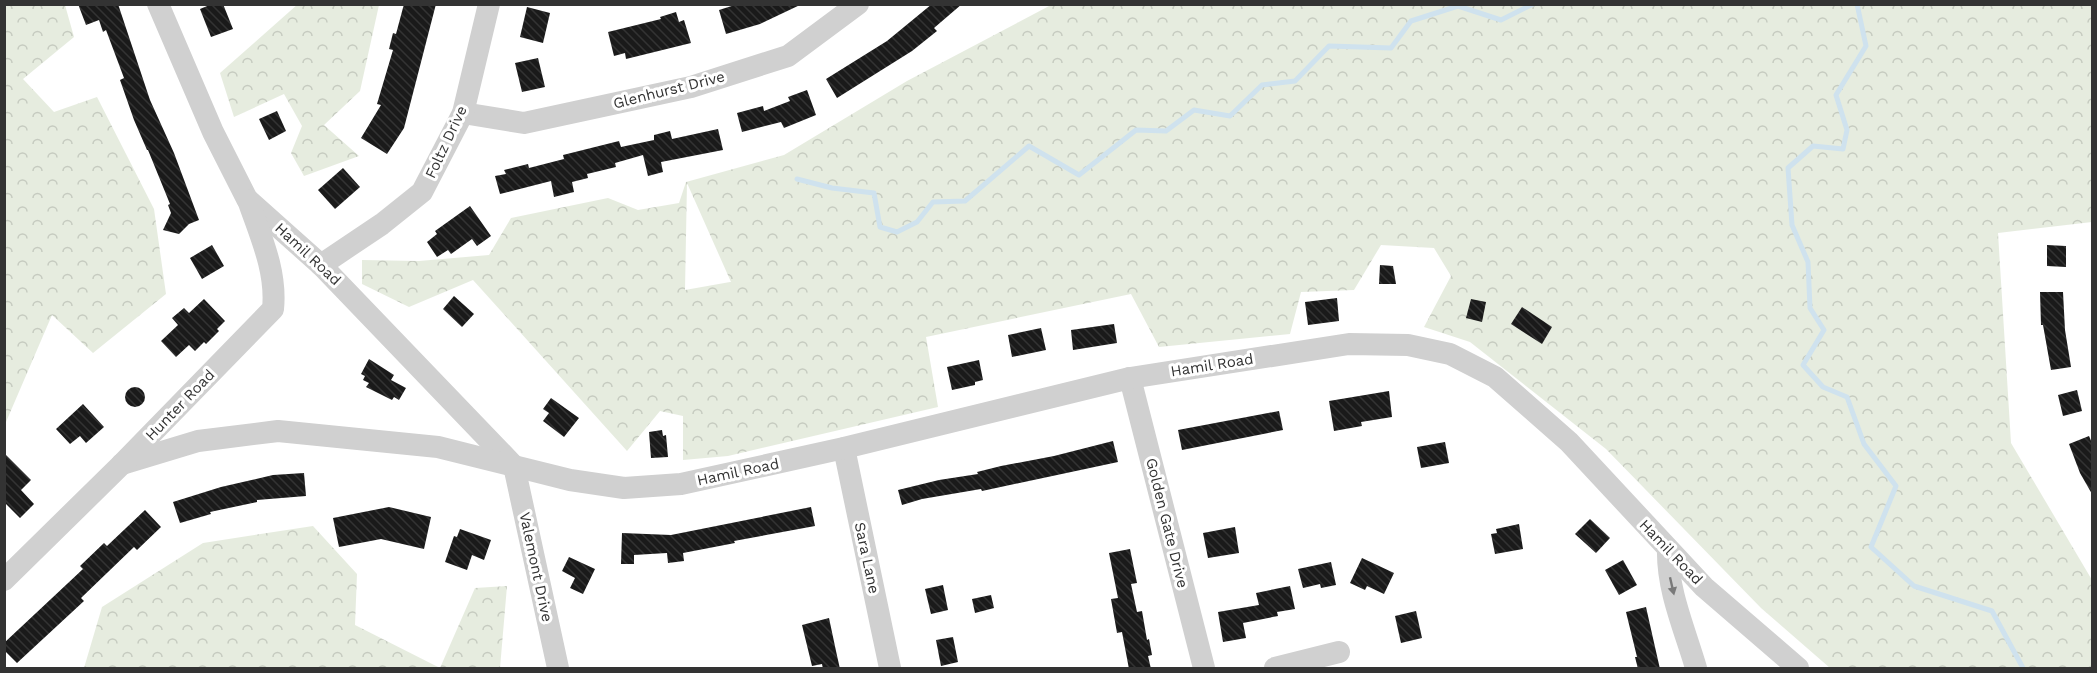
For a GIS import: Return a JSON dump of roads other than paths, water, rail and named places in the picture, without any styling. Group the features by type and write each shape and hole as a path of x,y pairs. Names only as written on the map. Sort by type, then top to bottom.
{"street":[{"name":"Hamil Road","path":"158,4 213,132 248,199 321,265 514,466"},
{"name":"Foltz Drive","path":"321,265 382,224 422,192 463,113 489,4"},
{"name":"Glenhurst Drive","path":"463,113 524,123 691,87 788,56 858,4"},
{"name":"Hunter Road","path":"9,568 122,464 273,309 275,293 272,271 248,199"},
{"name":"Hamil Road","path":"122,464 198,441 278,431 438,447 570,480 624,488 681,484 844,448 1130,378 1349,344 1408,345 1450,354 1495,378 1569,442 1704,587 1798,669"},
{"name":"Golden Gate Drive","path":"1130,378 1204,669"},
{"name":"Sara Lane","path":"844,448 890,669"},
{"name":"Valemont Drive","path":"514,466 558,669"},
{"path":"1668,550 1668,567 1696,669"},
{"path":"1682,621 1704,587"},
{"path":"1275,669 1339,652"}],"waterway":[{"path":"797,179 832,188 874,193 880,227 897,232 917,222 933,202 965,201 1029,146 1079,175 1136,130 1166,131 1194,110 1230,116 1262,85 1295,81 1329,46 1391,48 1411,21 1458,6 1501,20 1533,4"},
{"path":"1857,4 1866,46 1836,95 1847,130 1843,149 1813,146 1788,168 1792,225 1808,262 1810,308 1824,330 1803,365 1823,387 1847,397 1864,444 1896,486 1871,547 1914,586 1992,611 2023,668"}]}
